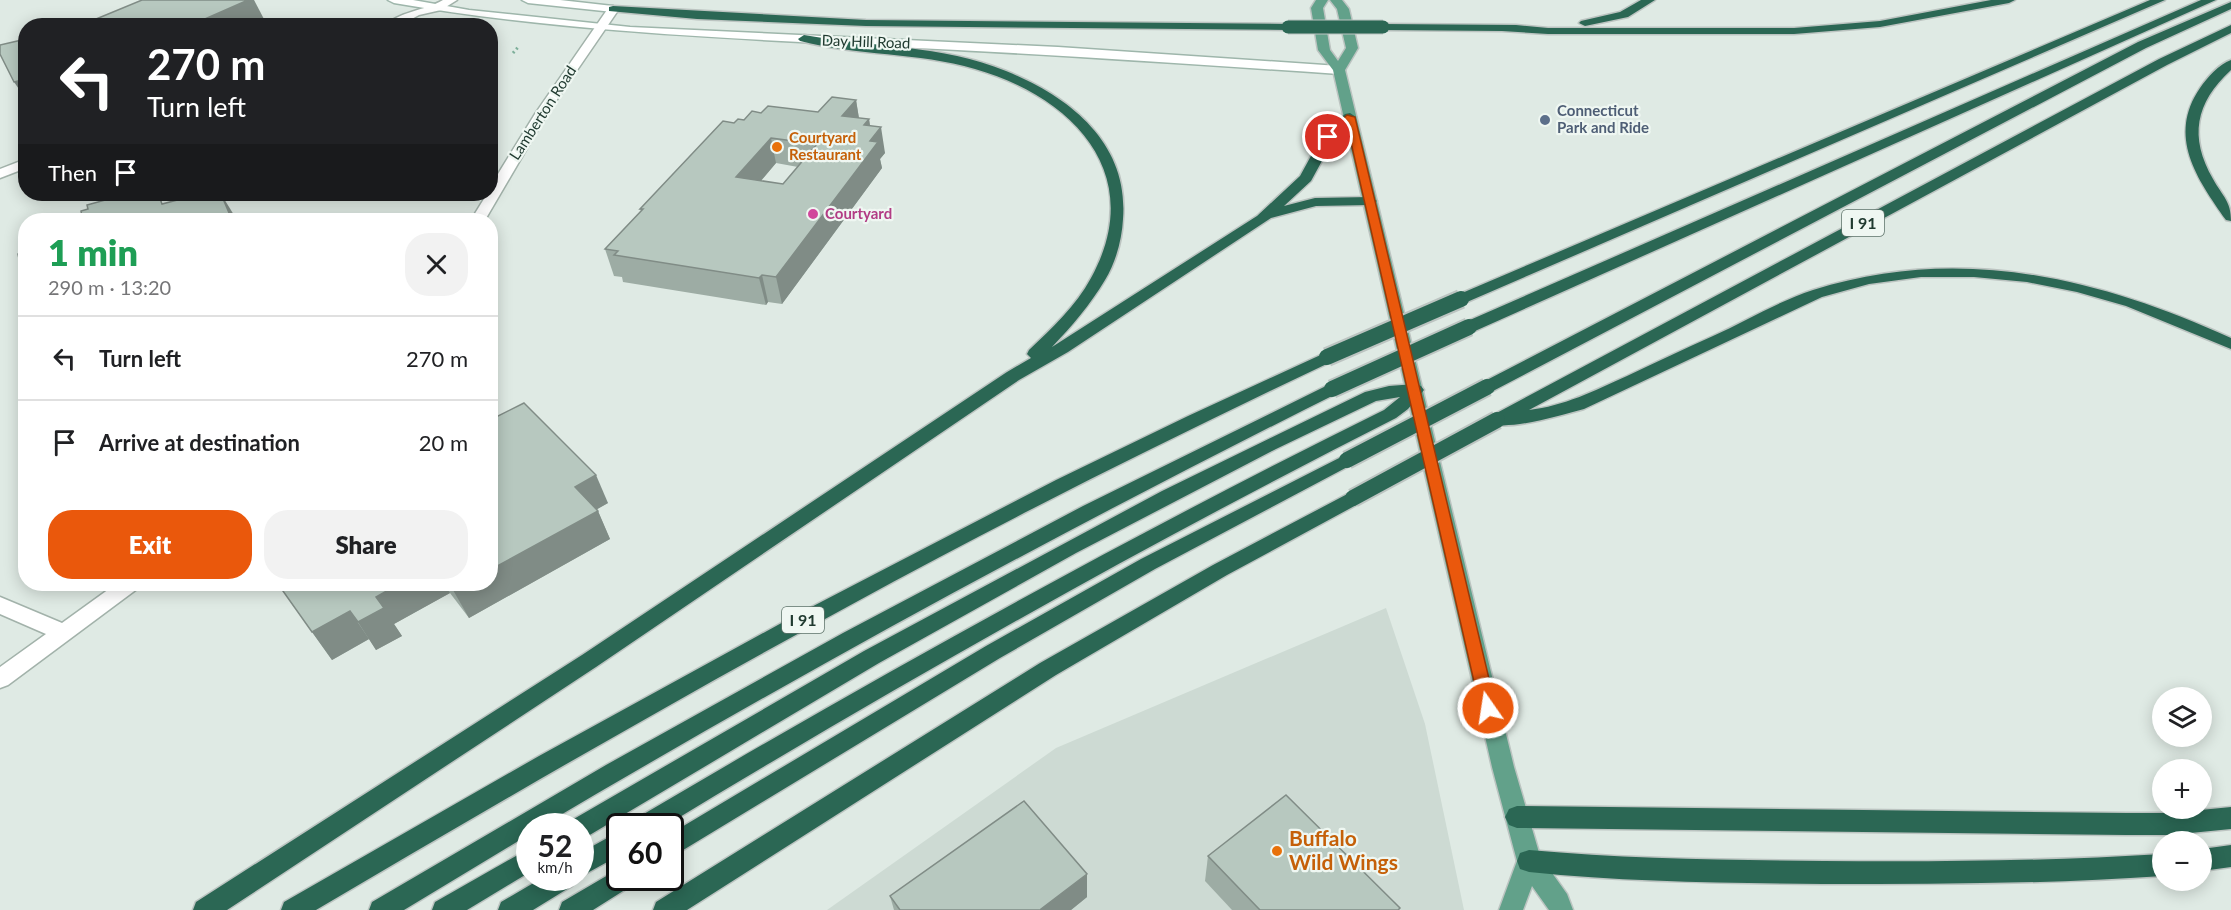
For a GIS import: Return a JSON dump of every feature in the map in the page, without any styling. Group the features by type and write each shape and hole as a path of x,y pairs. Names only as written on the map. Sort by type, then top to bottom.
{"highway":[{"path":"1506,29 1564,26 1598,21 1624,15 1649,0"},
{"path":"613,9 837,23 1383,27 1716,33 1803,31 1910,20 2009,0"},
{"name":"I 91","path":"293,910 597,734 878,579 1118,456 1327,357 2159,0"},
{"path":"381,910 680,734 867,629 1108,501 1332,389 2210,0"},
{"path":"684,839 1004,646 1148,564 2142,45 2231,5"},
{"name":"I 91","path":"665,910 941,734 1200,581 2163,62 2231,28"},
{"path":"804,39 948,59 1002,73 1027,84 1057,102 1076,118 1103,151 1114,173 1118,193 1118,225 1108,260 1097,283 1073,320 1013,376"},
{"path":"2231,64 2205,88 2192,114 2190,127 2194,151 2202,171 2231,217"},
{"path":"205,910 599,654 1013,376 1062,348 1262,219 1306,178 1328,137 1350,117"},
{"path":"1262,219 1315,202 1370,201"},
{"path":"1497,420 1545,414 1578,405 1816,294 1851,282 1908,273 1990,272 2068,285 2149,309 2231,344"},
{"path":"667,813 837,712 1067,581 1219,500 1390,414 1402,405 1415,390"},
{"path":"594,820 952,614 1174,495 1371,396 1415,390"},
{"path":"1517,817 2126,824 2170,824 2231,818"},
{"path":"2212,859 2231,856"},
{"path":"1529,861 1619,870 1936,874 2032,873 2152,867"},
{"path":"444,910 516,867"},
{"path":"571,910 606,888"},
{"path":"510,910 541,891"}],"main road":[{"name":"Day Hill Road","path":"394,0 437,8 601,28 1058,51 1339,70"},
{"path":"404,18 416,12 437,8 451,0"},
{"path":"528,0 613,9"},
{"path":"1322,0 1317,8 1324,50 1339,70 1488,708 1529,861 1558,902 1561,910"},
{"path":"1336,0 1343,9 1352,48 1339,70"},
{"path":"430,18 437,8"},
{"name":"Lamberton Road","path":"498,186 536,122 613,9"},
{"path":"0,174 18,166"},
{"path":"0,679 121,591"},
{"path":"0,605 65,633"},
{"path":"1511,910 1529,861"}],"path":[{"path":"513,53 519,46"}],"shaded area":[{"path":"1386,608 1425,724 1464,910 827,910 1056,748"}],"building":[{"path":"142,0 248,0 207,18 98,18"},
{"path":"18,41 18,81 14,82 0,54 0,45"},
{"path":"832,97 856,100 842,116 869,119 864,125 881,127 870,141 878,142 776,277 762,275 759,278 614,255 618,251 605,249 723,121 734,123 738,119 744,120 752,111 761,113 768,106 818,112","holes":["771,138 817,144 783,184 736,177"]},
{"path":"102,201 161,201 162,204 173,201 224,201 229,213 81,213 81,211 88,209 87,205"},
{"path":"524,403 596,475 575,487 598,511 498,566 498,416"},
{"path":"283,591 387,591 376,597 384,608 358,622 350,611 312,632"},
{"path":"1286,795 1400,908 1398,910 1260,910 1208,856"},
{"path":"1024,801 1087,874 1042,910 900,910 890,896"}],"place":[{"name":"Connecticut Park and Ride","path":"1545,120"},
{"name":"Courtyard Restaurant","path":"777,147"},
{"name":"Courtyard","path":"813,214"},
{"name":"Buffalo Wild Wings","path":"1277,851"}],"route":[{"path":"1328,137 1350,117 1488,708"}]}
